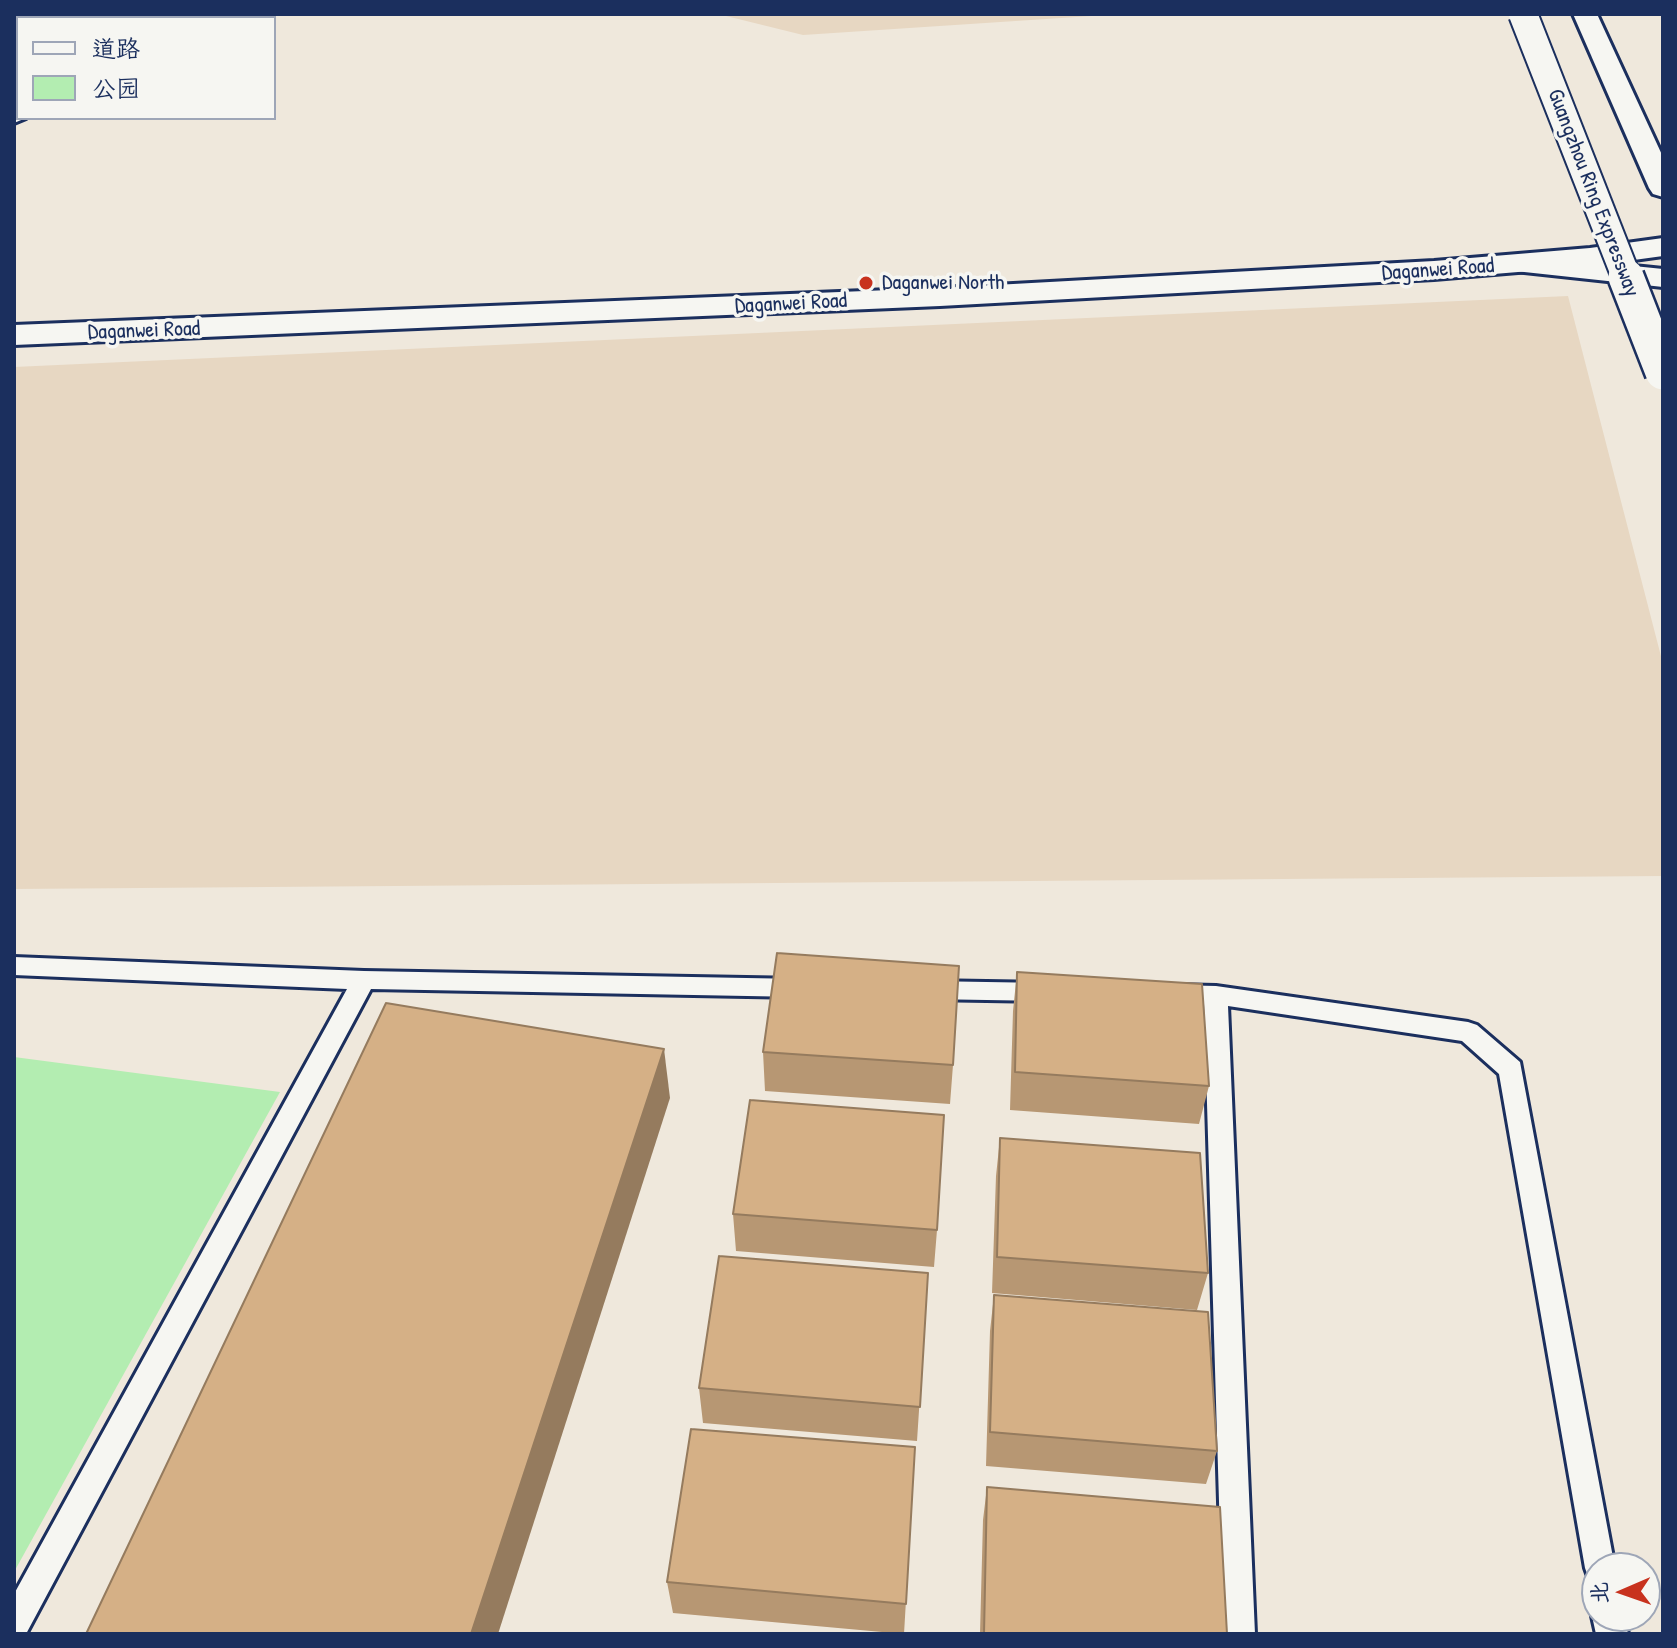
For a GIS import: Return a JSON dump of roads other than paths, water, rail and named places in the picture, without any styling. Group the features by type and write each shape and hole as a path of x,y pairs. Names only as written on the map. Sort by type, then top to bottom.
{"main road":[{"name":"Guangzhou Ring Expressway","path":"1523,14 1663,372"},
{"path":"1585,14 1663,188"},
{"name":"Daganwei Road","path":"14,335 940,297 1526,264 1663,247"},
{"path":"1526,264 1663,278"}],"lane":[{"path":"14,966 364,980 822,988"},
{"path":"14,1625 364,980"},
{"path":"900,989 1074,992"},
{"path":"1153,994 1216,995 1468,1032 1511,1069 1597,1552"},
{"path":"1216,995 1239,1634"}],"place":[{"name":"Daganwei North","path":"866,283"}]}
